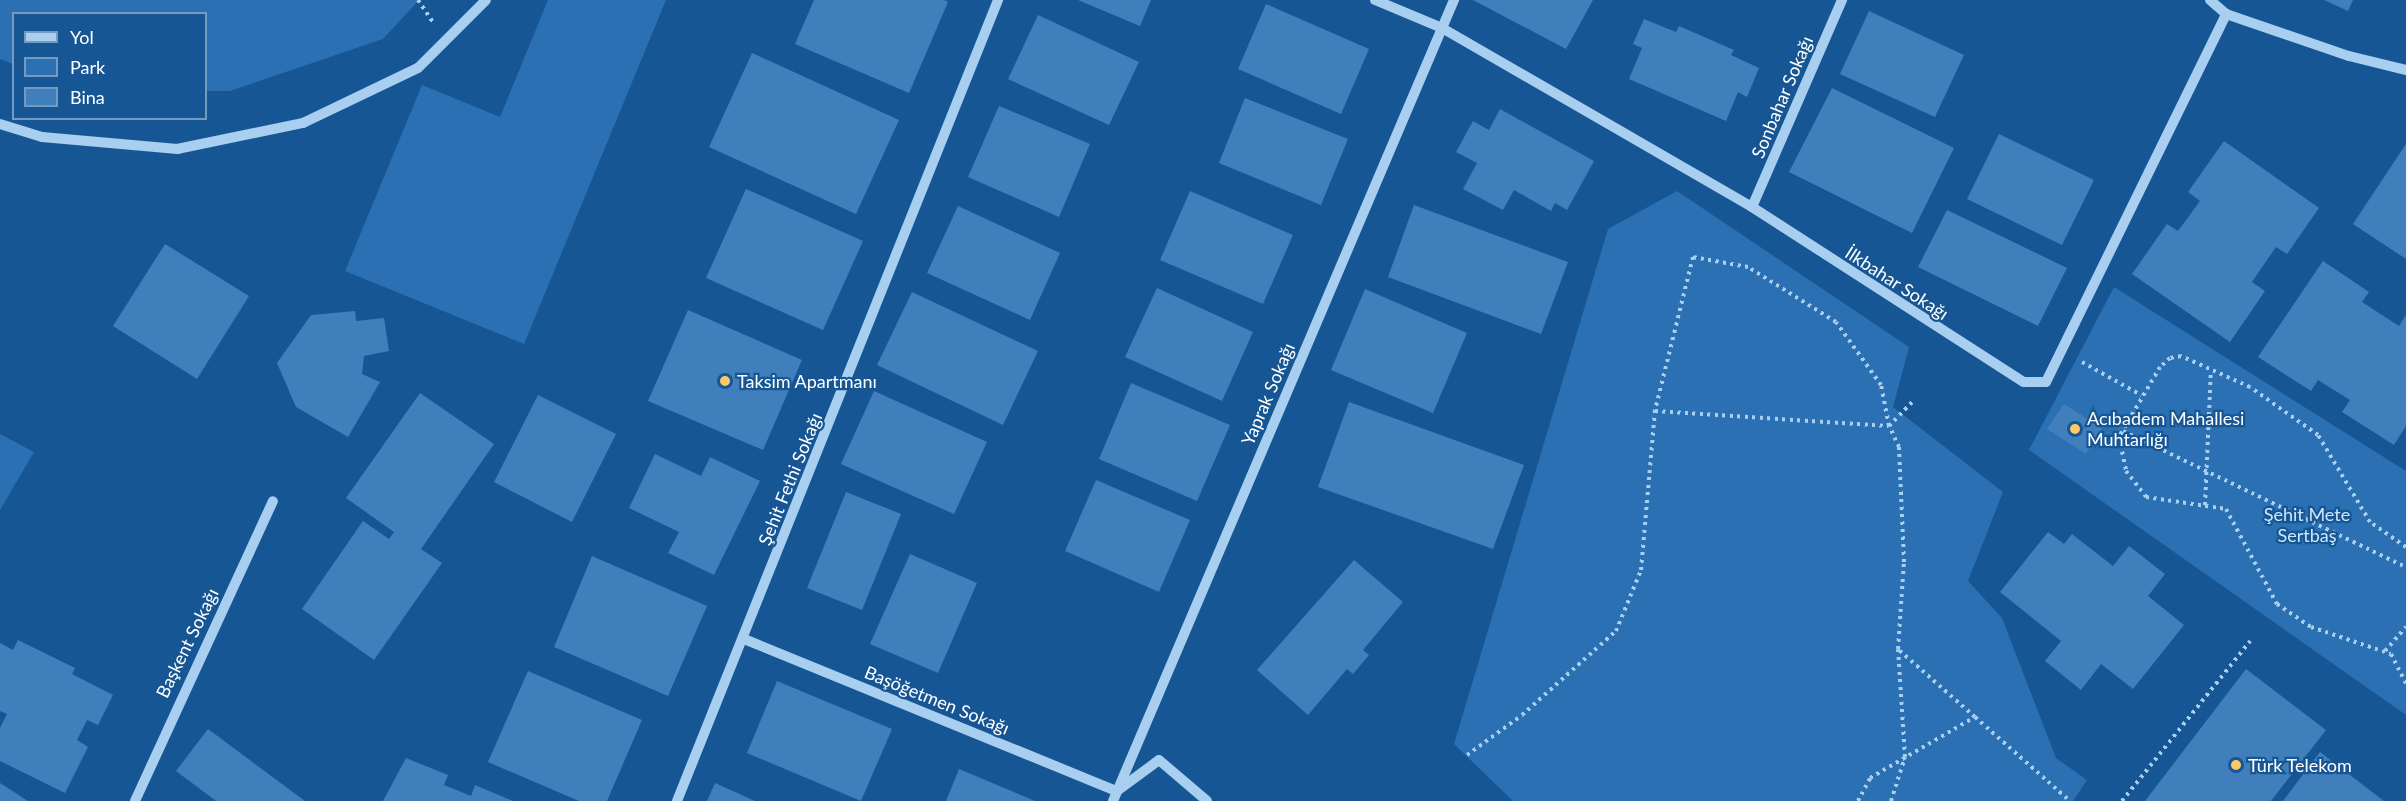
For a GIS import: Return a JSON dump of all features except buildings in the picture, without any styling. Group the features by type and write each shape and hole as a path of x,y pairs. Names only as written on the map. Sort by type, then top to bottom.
{"street":[{"path":"0,124 42,137 177,148 303,123 418,68 486,0"},
{"name":"Şehit Fethi Sokağı","path":"677,801 744,639 998,0"},
{"name":"İlkbahar Sokağı","path":"1375,0 1443,28 1752,207 2024,382 2046,382 2226,14"},
{"name":"Yaprak Sokağı","path":"1115,796 1454,0"},
{"name":"Sonbahar Sokağı","path":"1752,207 1842,0"},
{"path":"2210,0 2226,14 2349,56 2406,70"},
{"name":"Başkent Sokağı","path":"135,801 273,501"},
{"name":"Başöğetmen Sokağı","path":"744,639 1115,796"},
{"path":"1115,796 1159,760 1208,801"}],"path":[{"path":"1467,755 1522,715 1616,631 1641,570 1655,411 1693,257 1748,267 1836,322 1881,385 1888,426 1899,447 1904,562 1898,649 1905,758 1891,801"},
{"path":"2062,350 2141,395"},
{"path":"2406,547 2370,522 2319,435 2289,411 2181,357 2170,358 2141,395 2122,431 2126,471 2146,496 2226,509 2265,586 2289,614 2311,627 2385,651 2399,665 2406,683"},
{"path":"2205,505 2211,370"},
{"path":"1655,411 1888,426 1914,400"},
{"path":"2122,431 2406,567"},
{"path":"2385,651 2406,627"},
{"path":"2122,801 2250,641"},
{"path":"1898,649 2070,801"},
{"path":"1858,801 1870,778 1975,717"}],"green space":[{"path":"0,0 419,0 383,39 230,91 207,91 207,12 12,12 12,64 0,59"},
{"path":"548,0 666,0 524,344 345,271 422,85 500,117"},
{"path":"1677,191 1909,347 1893,407 2003,492 1968,581 2002,618 2056,758 2087,780 2073,801 1513,801 1454,744 1608,229"},
{"name":"Şehit Mete Sertbaş","path":"2114,287 2406,471 2406,715 2029,450"},
{"path":"0,434 34,452 0,510"}],"place":[{"name":"Taksim Apartmanı","path":"725,381"},
{"name":"Acıbadem Mahallesi Muhtarlığı","path":"2075,429"},
{"name":"Türk Telekom","path":"2236,765"}]}
